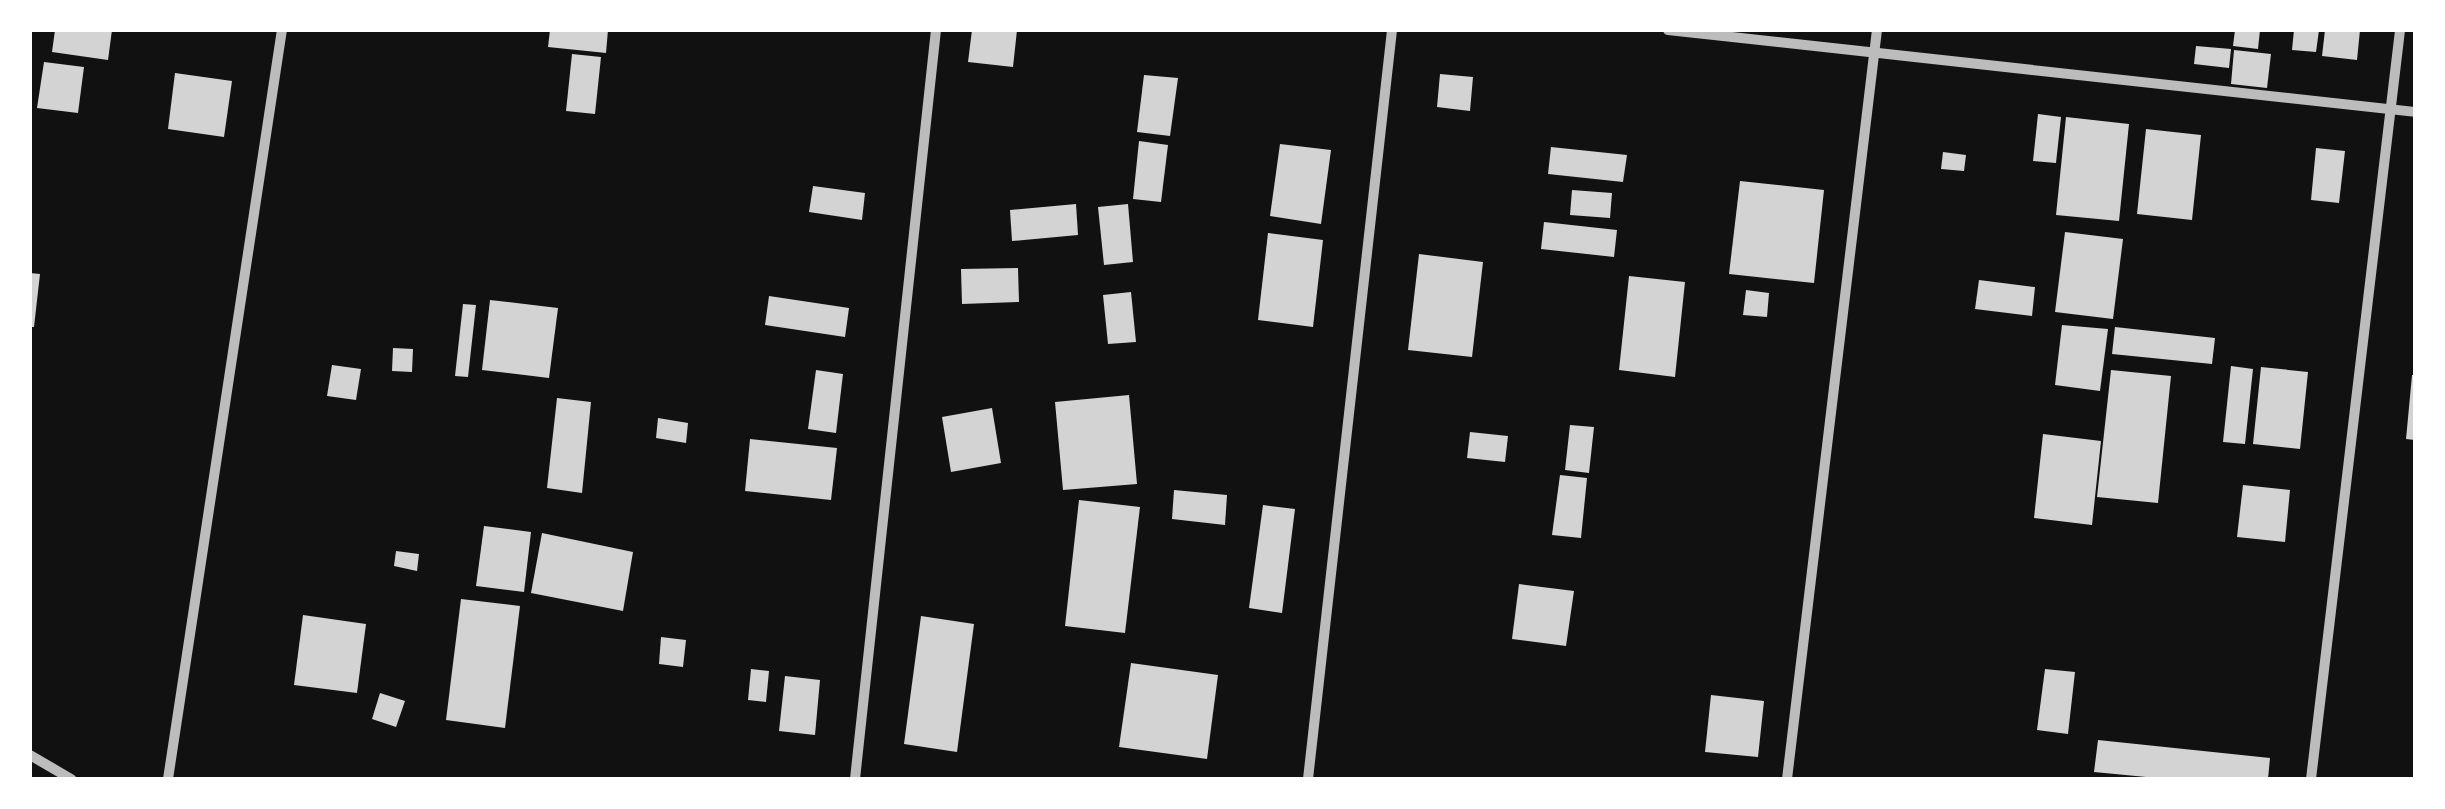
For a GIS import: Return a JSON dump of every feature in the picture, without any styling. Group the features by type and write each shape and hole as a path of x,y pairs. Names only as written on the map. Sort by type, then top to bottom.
{"street":[{"path":"168,779 282,30"},
{"path":"856,779 936,30"},
{"path":"1308,779 1392,30"},
{"path":"1668,30 2415,112"},
{"path":"1786,779 1877,30"},
{"path":"2311,779 2400,30"},
{"path":"30,755 71,779"}],"building":[{"path":"55,30 112,30 108,60 52,52"},
{"path":"550,30 608,30 606,53 548,47"},
{"path":"972,30 1017,30 1013,67 968,62"},
{"path":"2235,30 2260,30 2258,49 2233,46"},
{"path":"2294,30 2319,30 2316,52 2292,50"},
{"path":"2325,30 2360,30 2357,60 2322,56"},
{"path":"2196,46 2231,49 2229,68 2194,64"},
{"path":"2234,50 2271,54 2267,88 2231,84"},
{"path":"572,54 601,57 595,114 566,111"},
{"path":"44,62 84,67 78,113 37,108"},
{"path":"175,73 232,81 224,137 168,129"},
{"path":"1440,74 1473,77 1470,111 1437,107"},
{"path":"1144,75 1178,78 1170,136 1137,132"},
{"path":"2038,114 2061,117 2056,163 2033,161"},
{"path":"2066,117 2129,124 2119,221 2056,215"},
{"path":"2146,129 2201,135 2192,220 2137,214"},
{"path":"1139,141 1168,145 1161,202 1133,199"},
{"path":"1280,144 1331,150 1321,224 1270,216"},
{"path":"1551,147 1627,155 1623,182 1548,174"},
{"path":"2316,148 2345,151 2339,203 2311,200"},
{"path":"1943,152 1966,155 1964,171 1941,169"},
{"path":"1740,181 1824,190 1814,283 1729,274"},
{"path":"813,186 865,193 862,220 809,212"},
{"path":"1572,190 1612,193 1610,218 1570,215"},
{"path":"1076,204 1078,235 1012,241 1010,210"},
{"path":"1128,204 1133,262 1104,265 1098,207"},
{"path":"1544,222 1617,230 1614,257 1541,249"},
{"path":"2065,232 2123,239 2113,319 2055,312"},
{"path":"1268,233 1323,240 1313,327 1258,320"},
{"path":"1419,254 1483,262 1472,357 1408,350"},
{"path":"1018,268 1019,302 962,304 961,269"},
{"path":"30,273 40,274 34,327 30,327"},
{"path":"1629,276 1685,282 1675,377 1619,370"},
{"path":"1979,280 2035,287 2032,316 1975,309"},
{"path":"1746,290 1769,293 1767,317 1743,315"},
{"path":"1131,292 1136,342 1108,344 1103,295"},
{"path":"769,296 849,308 845,337 765,325"},
{"path":"490,300 558,308 549,378 482,370"},
{"path":"463,304 476,305 468,377 455,376"},
{"path":"2062,325 2108,329 2100,391 2055,385"},
{"path":"2115,327 2215,338 2212,364 2112,354"},
{"path":"393,348 413,349 412,372 392,371"},
{"path":"332,365 361,369 356,400 327,396"},
{"path":"2231,366 2253,369 2245,444 2223,442"},
{"path":"2261,367 2308,372 2300,449 2253,444"},
{"path":"816,370 843,374 836,433 808,429"},
{"path":"2111,370 2171,376 2158,503 2097,497"},
{"path":"2415,375 2415,440 2406,439"},
{"path":"1129,395 1137,484 1063,490 1055,402"},
{"path":"557,398 591,402 582,493 547,488"},
{"path":"992,408 1001,463 951,472 942,417"},
{"path":"658,418 688,423 686,443 656,438"},
{"path":"1570,425 1594,427 1589,473 1565,470"},
{"path":"1470,432 1508,436 1505,462 1467,458"},
{"path":"2043,434 2101,441 2092,525 2034,518"},
{"path":"750,439 837,448 831,500 745,491"},
{"path":"1560,475 1587,478 1581,538 1552,535"},
{"path":"2243,485 2290,490 2285,542 2237,537"},
{"path":"1174,490 1227,495 1225,525 1172,519"},
{"path":"1079,500 1140,507 1125,633 1065,626"},
{"path":"1263,505 1295,509 1282,613 1249,608"},
{"path":"484,526 531,532 524,592 476,586"},
{"path":"542,533 633,552 623,611 531,593"},
{"path":"396,551 419,554 417,571 394,566"},
{"path":"1519,584 1574,591 1566,646 1512,639"},
{"path":"461,599 520,606 505,728 446,720"},
{"path":"303,615 366,624 357,693 294,685"},
{"path":"921,616 974,624 957,752 904,744"},
{"path":"661,637 686,640 683,667 659,664"},
{"path":"1131,663 1218,675 1207,759 1119,747"},
{"path":"751,669 769,671 766,702 748,700"},
{"path":"2045,669 2075,672 2068,734 2037,730"},
{"path":"785,676 820,680 815,735 779,731"},
{"path":"380,693 405,701 396,727 372,719"},
{"path":"1711,695 1764,701 1758,757 1705,752"},
{"path":"2098,740 2270,758 2268,779 2167,779 2094,772"}]}
